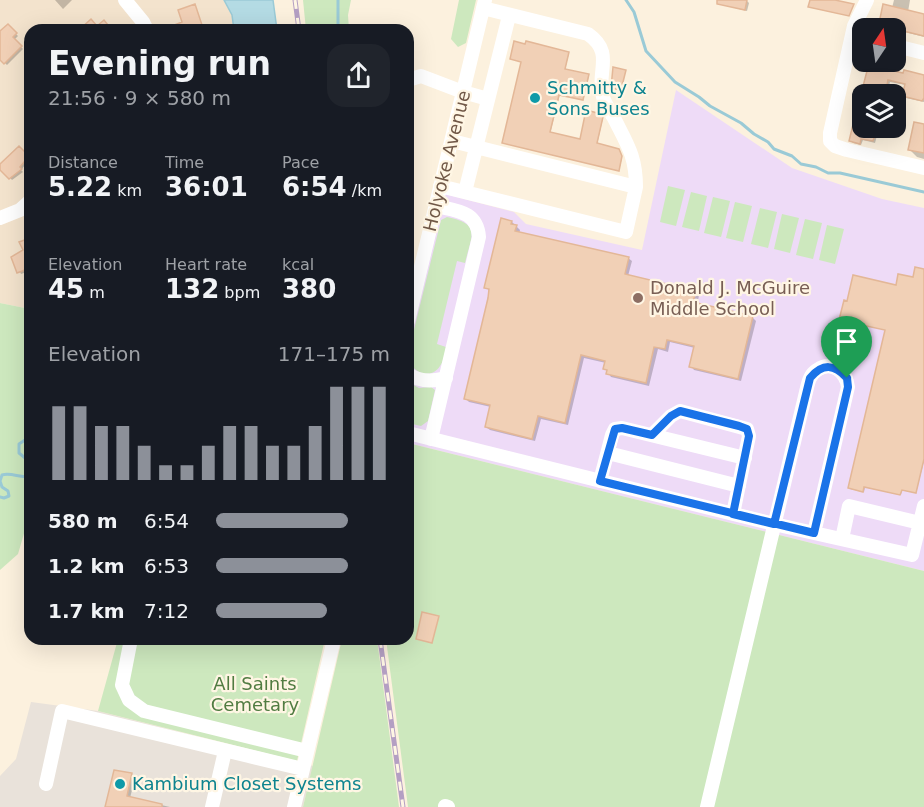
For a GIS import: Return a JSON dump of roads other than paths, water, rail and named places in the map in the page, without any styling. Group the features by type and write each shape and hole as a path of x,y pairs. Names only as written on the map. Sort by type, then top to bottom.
{"street":[{"path":"125,0 144,24"},
{"path":"858,18 867,0"},
{"path":"440,186 626,232 636,187 636,165 603,98 601,85 604,53 598,41 588,34 509,16 484,4"},
{"name":"Holyoke Avenue","path":"414,296 484,4"},
{"path":"465,192 509,16"},
{"path":"906,48 924,53"},
{"path":"852,55 830,133 830,141 847,150 924,168"},
{"path":"471,59 496,65"},
{"path":"414,78 421,76 488,99"},
{"path":"452,141 636,187"},
{"path":"0,218 24,206"},
{"path":"431,439 479,237 478,227 471,216 436,206"},
{"path":"707,807 810,378 817,370 828,367 839,369 847,378 848,387 814,533"},
{"path":"414,377 424,381 446,378"},
{"path":"652,435 671,416 680,411 747,429 749,436 733,514"},
{"path":"600,481 615,429 622,428 745,458"},
{"path":"414,435 774,524 912,555 924,506"},
{"path":"608,453 739,486"},
{"path":"842,539 849,506 920,524"},
{"path":"130,645 122,685 129,700 144,711 307,751"},
{"path":"294,807 333,645"},
{"path":"46,784 62,711 303,769"},
{"path":"216,806 225,751"}],"water":[{"path":"224,0 273,0 276,24 233,24 232,15"}],"waterway":[{"path":"338,0 338,24"},
{"path":"626,0 634,12 646,51 675,82 710,106 741,123 774,149 792,156 801,164 816,167 828,173 840,173 924,192"},
{"path":"24,441 19,444 19,453 24,457"},
{"path":"0,497 9,496 8,491 2,487 0,481 2,475 24,477"}],"railway":[{"path":"295,0 298,24"},
{"path":"381,645 403,807"}],"place":[{"name":"Schmitty & Sons Buses","path":"535,98"},
{"name":"Donald J. McGuire Middle School","path":"638,298"},
{"name":"Kambium Closet Systems","path":"120,784"}],"park label":[{"name":"All Saints Cemetary","path":"255,694"}]}
